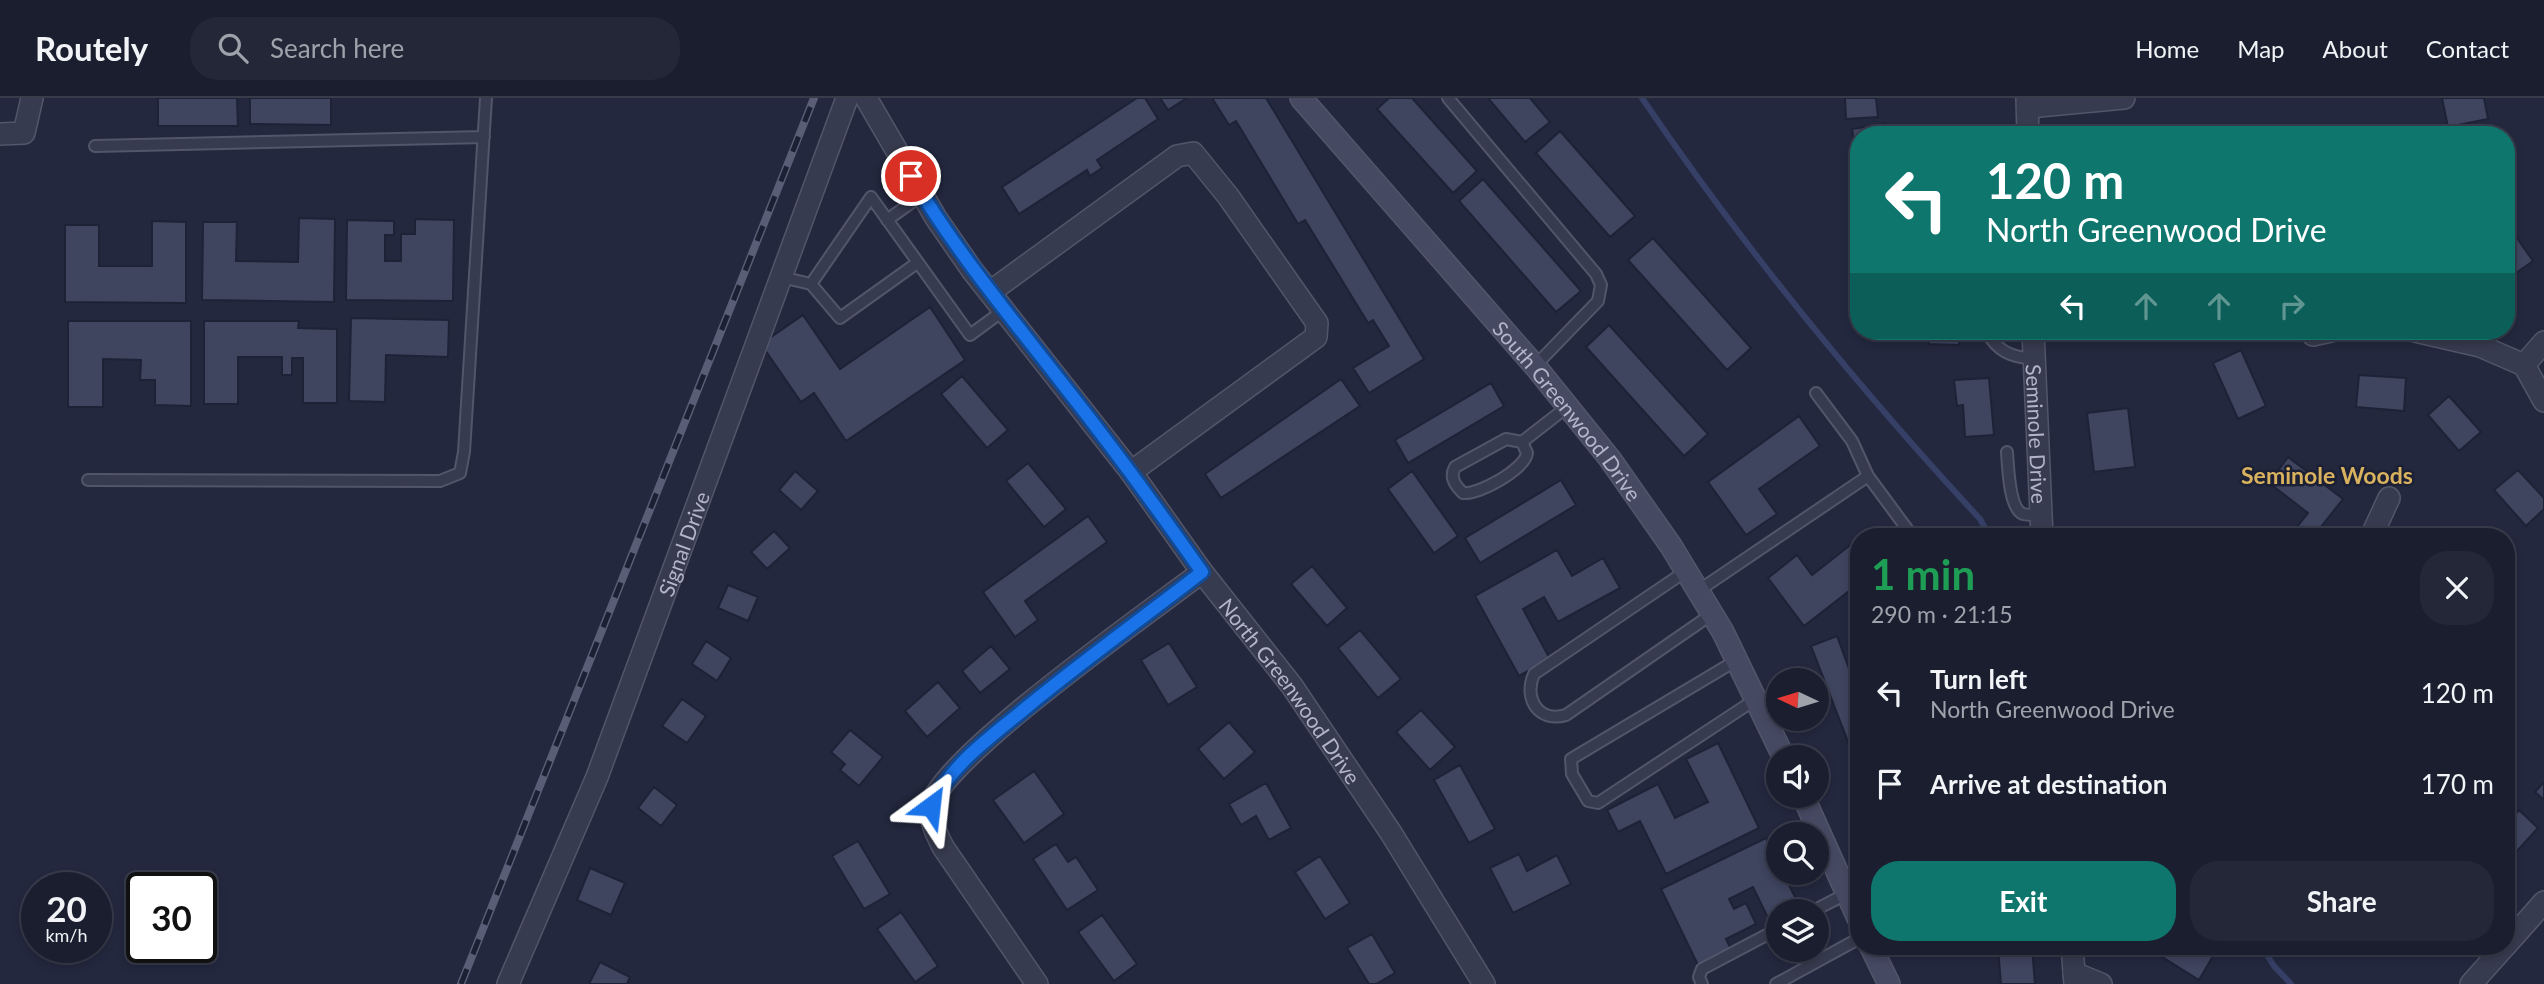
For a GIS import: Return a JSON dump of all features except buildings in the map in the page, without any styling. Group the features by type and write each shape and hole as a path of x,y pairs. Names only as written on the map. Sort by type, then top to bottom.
{"street":[{"path":"0,134 24,132 32,98"},
{"name":"Signal Drive","path":"508,984 597,777 847,98"},
{"name":"North Greenwood Drive","path":"866,98 922,195 990,292 1131,472 1202,572 1292,686 1391,833 1484,984"},
{"name":"South Greenwood Drive","path":"1301,98 1535,366 1610,459 1686,570 1712,614 1778,745"},
{"path":"2028,126 2027,102 2124,98"},
{"path":"990,292 1177,156 1193,153 1228,196 1317,323 1316,337 1131,472"},
{"name":"Seminole Drive","path":"2033,340 2042,528"},
{"path":"2454,340 2480,346 2524,365 2544,401"},
{"path":"2524,365 2544,342"},
{"path":"2375,528 2389,498"},
{"path":"1037,984 943,847 933,826 931,806 942,784 958,764 1072,670 1202,572"},
{"path":"1809,808 1850,898"},
{"path":"2515,935 2544,902"},
{"path":"1874,955 1885,982"},
{"path":"2073,955 2075,978 2101,984"},
{"path":"2471,984 2497,955"}],"lane":[{"path":"88,480 440,481 460,473 466,439 486,98"},
{"path":"1448,98 1596,274 1601,285 1598,301 1535,366"},
{"path":"95,146 484,137"},
{"path":"887,220 922,195"},
{"path":"811,284 871,197 970,335 1004,310"},
{"path":"781,277 811,284 840,318 917,262"},
{"path":"1992,340 2003,352 2014,357 2034,359"},
{"path":"1815,393 1852,442 1868,476 1906,528"},
{"path":"1522,442 1527,453 1523,463 1482,491 1463,493 1455,484 1452,477 1455,467 1506,439 1522,442 1567,407"},
{"path":"2007,452 2012,492 2018,510 2041,515"},
{"path":"1698,591 1868,476"},
{"path":"1686,570 1534,674 1529,684 1530,695 1542,715 1552,719 1566,715 1712,614"},
{"path":"1737,660 1571,760 1572,774 1588,802 1598,803 1756,699"},
{"path":"1829,903 1848,893"},
{"path":"1702,984 1699,976 1702,969 1766,935"},
{"path":"1776,984 1850,944"}],"waterway":[{"path":"1642,98 1720,208 1803,315 1985,528"},
{"path":"2267,955 2291,984"}],"railway":[{"path":"461,984 814,98"}],"district":[{"name":"Seminole Woods","path":"2327,475"}],"route":[{"path":"911,176 972,270 1131,472 1202,572 1072,670 958,764 942,784 931,806"}]}
